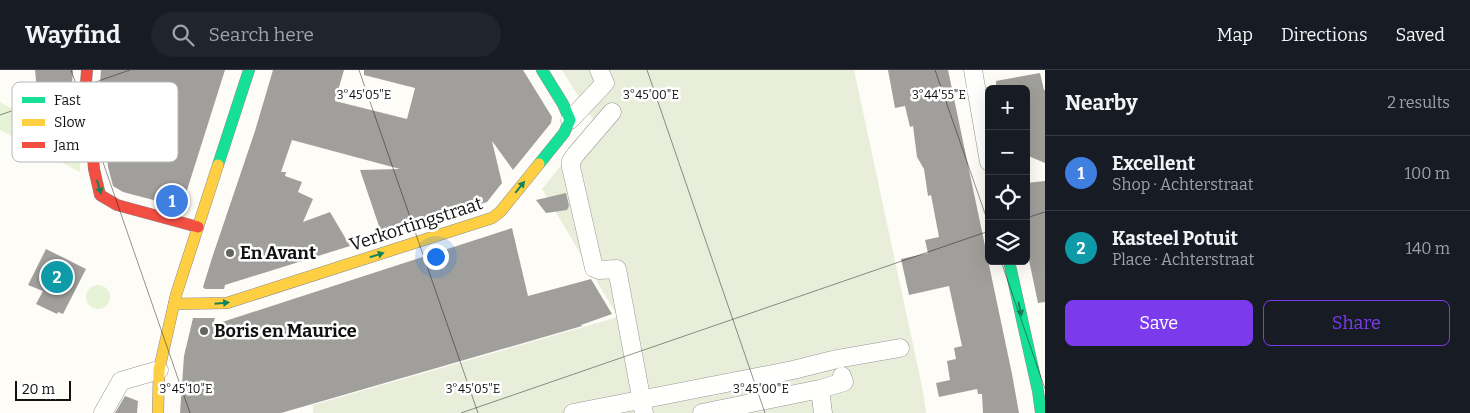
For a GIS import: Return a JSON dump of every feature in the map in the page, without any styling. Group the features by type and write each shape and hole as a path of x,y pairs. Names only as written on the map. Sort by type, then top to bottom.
{"street":[{"path":"158,413 159,370 174,304 249,70"},
{"path":"542,70 563,104 570,120 607,74"},
{"path":"973,70 985,139"},
{"path":"612,112 576,154 571,167 594,268 599,270 617,269 643,407"},
{"name":"Verkortingstraat","path":"174,304 227,304 492,218 500,212 564,133 570,120"},
{"path":"93,162 100,194 117,205 198,227"},
{"path":"1010,265 1038,391 1041,413"},
{"path":"573,413 643,407 774,385 900,348"},
{"path":"702,413 721,410 774,385 821,397 844,382 840,367"},
{"path":"103,413 121,381 159,370"}],"green space":[{"path":"562,70 854,70 923,391 926,413 313,413 313,405 618,317 542,189 595,123"},
{"path":"0,102 12,109 12,136 0,130"},
{"path":"61,162 80,162 80,172"},
{"path":"98,285 106,289 110,297 106,305 98,309 90,305 86,297 90,289"}],"building":[{"path":"35,70 73,70 72,82 36,82"},
{"path":"101,70 225,70 182,206 123,192 113,186 108,162 178,162 178,82 100,82"},
{"path":"273,70 344,70 335,101 407,119 415,88 364,75 364,70 523,70 552,117 551,123 513,170 492,141 502,183 487,202 382,235 360,170 400,169 292,140 281,172 286,172 285,176 302,182 298,192 313,199 303,222 330,212 350,246 225,285 224,289 205,289 203,287 212,258 255,131"},
{"path":"888,70 948,70 985,246 985,265 989,265 1019,413 983,413 982,394 978,394 977,389 939,397 936,383 950,380 947,361 956,359 954,348 962,346 949,286 909,295 901,259 928,253 925,240 939,237 931,195 928,196 924,169 917,157 913,126 910,127 905,106 895,108"},
{"path":"1040,73 1045,90 1045,163 1030,157 1030,85 996,85 996,81"},
{"path":"1045,181 1045,302 1038,303 1030,265 1030,183"},
{"path":"566,193 569,206 567,210 546,213 536,200"},
{"path":"512,228 528,296 591,279 612,314 582,326 281,413 180,413 184,356 193,318 215,318 213,325"},
{"path":"46,249 86,269 63,314 58,312 57,314 36,304 43,291 28,285"},
{"path":"125,396 138,401 137,413 115,413"}],"traffic: fast":[{"path":"218,165 249,70"},
{"path":"539,164 564,133 570,120 563,104 542,70"},
{"path":"1010,265 1038,391 1041,413"}],"traffic: slow":[{"path":"174,304 227,303 492,218 500,212 539,164"},
{"path":"158,413 159,370 176,295 218,165"}],"traffic: jam":[{"path":"86,82 87,70"},
{"path":"93,162 100,195 117,205 198,227"}],"place":[{"name":"Excellent","path":"172,201"},
{"name":"En Avant","path":"230,253"},
{"name":"Kasteel Potuit","path":"57,277"},
{"name":"Boris en Maurice","path":"204,331"}]}
